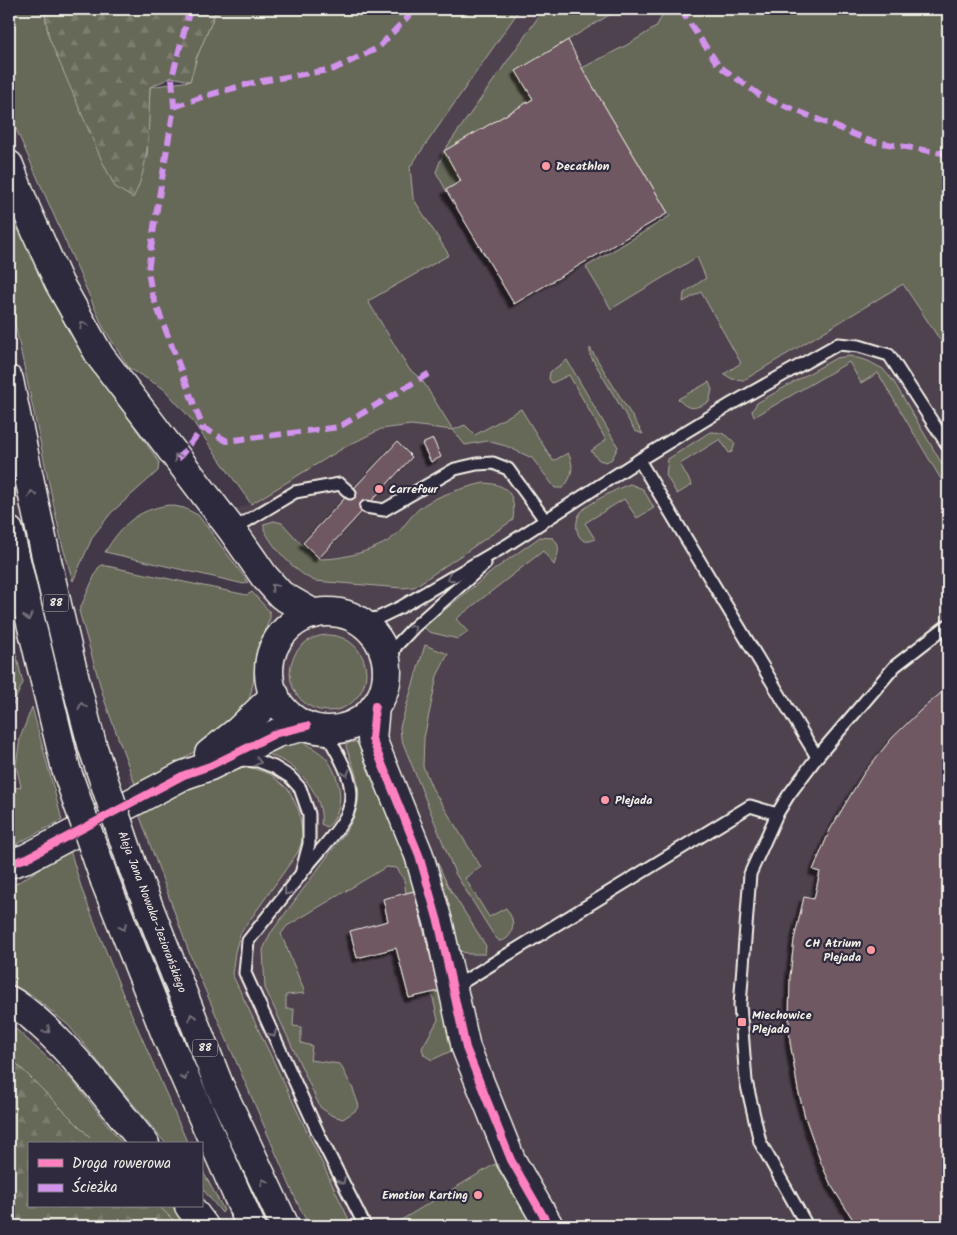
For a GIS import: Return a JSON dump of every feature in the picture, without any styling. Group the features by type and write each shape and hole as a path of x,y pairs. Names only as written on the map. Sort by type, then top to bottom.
{"main road":[{"path":"9,165 26,210 59,283 100,356 232,530 264,576 281,595 314,614"},
{"name":"Aleja Jana Nowaka-Jeziorańskiego","path":"9,380 42,541 70,664 93,748 133,867 219,1085 285,1226"},
{"name":"88","path":"9,531 66,769 105,881 166,1036 251,1226"},
{"path":"15,865 184,775 210,766 277,733 315,728 339,729 353,725 365,717 376,706 383,695 387,668 384,654 370,629 358,621 337,613 314,614 300,620 288,628 279,639 272,653 270,682 275,696 283,709 294,719 315,728"},
{"path":"184,775 275,696"},
{"path":"376,706 372,739 419,855 439,926 466,1048 510,1160 549,1226"},
{"path":"9,1000 38,1022 65,1048 143,1142"},
{"path":"190,1208 204,1226"}],"lane":[{"path":"358,621 378,618 401,607 507,545 639,460 733,403 838,344 859,346 889,355 948,446"},
{"path":"639,460 817,757"},
{"path":"366,507 384,510 455,469 477,464 493,463 508,469 545,520"},
{"path":"232,530 295,492 340,484 350,493"},
{"path":"387,668 396,646 414,627 507,545"},
{"path":"807,1226 760,1142 746,1081 740,1005 750,874 777,814 817,757 894,666 948,625"},
{"path":"315,728 343,764 348,779 350,797 347,812 337,829 248,941 245,973 321,1139 365,1226"},
{"path":"210,766 240,759 258,761 274,767 290,777 300,788 309,814 310,830 309,844 301,874"},
{"path":"453,988 750,806 777,814"}],"shaded area":[{"path":"503,9 743,9 895,271 948,352 948,1226 309,1226 154,855 128,774 188,743 255,621 267,608 203,526 219,514 251,504 345,447 381,429 411,425 452,430 422,380 409,369 336,245"}],"green space":[{"path":"9,9 44,9 49,38 147,159 150,87 190,81 197,57 217,9 520,9 410,167 413,198 449,255 368,301 409,369 422,380 453,430 411,425 381,429 345,447 251,504 191,419 164,389 129,368 103,327 9,113"},
{"path":"44,9 217,9 197,57 190,81 172,77 150,87 146,158 139,185 133,198 115,187 102,161 49,38"},
{"path":"544,9 619,9 517,71 533,99 444,151"},
{"path":"666,9 948,9 948,352 903,284 744,380 732,379 724,374 741,363 701,292 683,302 684,293 706,278 697,257 611,309 586,267 670,216 582,68 627,45 656,27"},
{"path":"444,151 461,181 446,190 436,172"},
{"path":"9,188 111,393 159,462 158,471 111,513 93,536 73,581 62,544 9,296"},
{"path":"590,348 643,434 635,431 590,355"},
{"path":"850,356 868,361 883,369 894,382 948,474 948,491 878,373 861,383 849,362 754,417 752,411 757,403 836,358"},
{"path":"567,360 618,447 612,459 606,462 599,460 591,451 606,440 569,375 552,383 549,379 550,372"},
{"path":"709,382 712,390 709,402 692,408 685,406 678,399"},
{"path":"521,409 553,461 568,453 572,467 569,480 563,488 555,488 532,458 506,446 487,441 465,445 453,430 465,425 475,435"},
{"path":"710,432 721,433 730,438 735,444 732,452 729,453 720,439 680,464 692,485 677,494 666,475 668,459"},
{"path":"484,483 500,486 509,493 513,504 513,520 414,587 402,588 315,581 286,559 273,544 264,529 264,524 274,521 282,523 314,558 343,557 375,548 391,539 416,512 433,500"},
{"path":"630,484 643,489 654,508 637,518 624,499 585,523 595,539 584,541 580,538 577,522 581,512 604,496"},
{"path":"169,505 184,508 198,515 248,582 244,584 105,552 131,520 157,507"},
{"path":"540,537 553,538 558,544 554,565 543,551 456,619 468,632 458,639 429,632 424,627 495,569"},
{"path":"102,565 247,595 252,592 270,612 270,618 256,653 253,684 247,707 217,736 176,764 135,784 105,702 79,611 98,568"},
{"path":"9,624 23,683 9,713"},
{"path":"328,635 342,638 355,646 363,659 366,673 363,687 355,700 342,708 328,711 314,708 301,700 293,687 290,673 293,659 301,646 314,638"},
{"path":"425,645 448,654 437,676 424,738 423,766 432,788 481,867 465,878 489,917 506,908 511,916 513,923 512,931 503,941 499,941 493,934 455,873 401,738 400,727"},
{"path":"32,707 62,820 9,848 9,789 21,787 16,765 20,738"},
{"path":"299,741 323,755 335,774 340,793 339,803 333,820 327,827 321,824 320,808 309,784 288,764 267,753 266,749"},
{"path":"351,742 358,744 382,798 403,853 414,891 406,893 404,880 397,868 386,867 287,926 281,934 305,993 286,995 286,1009 294,1009 293,1026 301,1027 301,1043 312,1046 310,1060 340,1064 353,1089 359,1106 343,1119 331,1115 320,1107 265,988 263,950 270,934 347,830 353,819 357,808 358,789 357,779 346,747"},
{"path":"252,768 270,774 289,790 299,811 303,838 298,852 240,934 232,974 352,1226 309,1226 190,955 139,814 207,775 229,769"},
{"path":"421,826 448,886 486,946 485,954 469,954 457,950"},
{"path":"70,850 82,890 122,992 187,1142 164,1142 69,1026 32,995 9,985 9,888"},
{"path":"439,991 453,1050 432,1060 424,1055 422,1048 438,1020 432,994"},
{"path":"9,1024 73,1081 121,1142 95,1142 9,1056"},
{"path":"9,1056 95,1142 28,1142 28,1208 161,1208 179,1226 9,1226"},
{"name":"Emotion Karting","path":"495,1164 532,1226 391,1226"},
{"path":"202,1170 224,1210 222,1213 202,1188"},
{"path":"161,1208 174,1208 187,1226 179,1226"}],"building":[{"name":"Decathlon","path":"568,40 582,68 668,213 514,304 446,190 461,181 444,151 533,99 516,71"},
{"path":"433,439 441,457 431,462 422,444"},
{"path":"397,442 412,457 319,558 303,543"},
{"name":"CH Atrium Plejada","path":"948,687 948,1226 857,1226 831,1185 821,1163 798,1090 790,1042 789,1021 790,977 794,940 804,897 814,899 820,872 813,870 830,830 853,791 864,773 892,738"},
{"path":"414,891 439,991 409,998 396,948 357,958 350,931 388,921 383,899"}],"marked path":[{"path":"190,9 172,77 174,107 148,271 152,294 203,428 227,441 339,427 430,373"},
{"path":"174,107 256,82 334,69 378,48 415,9"},
{"path":"680,9 719,66 761,96 870,141 948,154"},
{"path":"178,459 203,428"}],"cycle path":[{"path":"375,706 372,739 419,855 439,925 466,1048 511,1160 549,1226"},
{"path":"9,864 27,858 184,775 210,766 277,733 307,726"}],"place":[{"name":"Decathlon","path":"546,166"},
{"name":"Carrefour","path":"379,489"},
{"name":"Plejada","path":"605,800"},
{"name":"CH Atrium Plejada","path":"871,950"},
{"name":"Miechowice Plejada","path":"742,1022"},
{"name":"Emotion Karting","path":"478,1195"}]}
